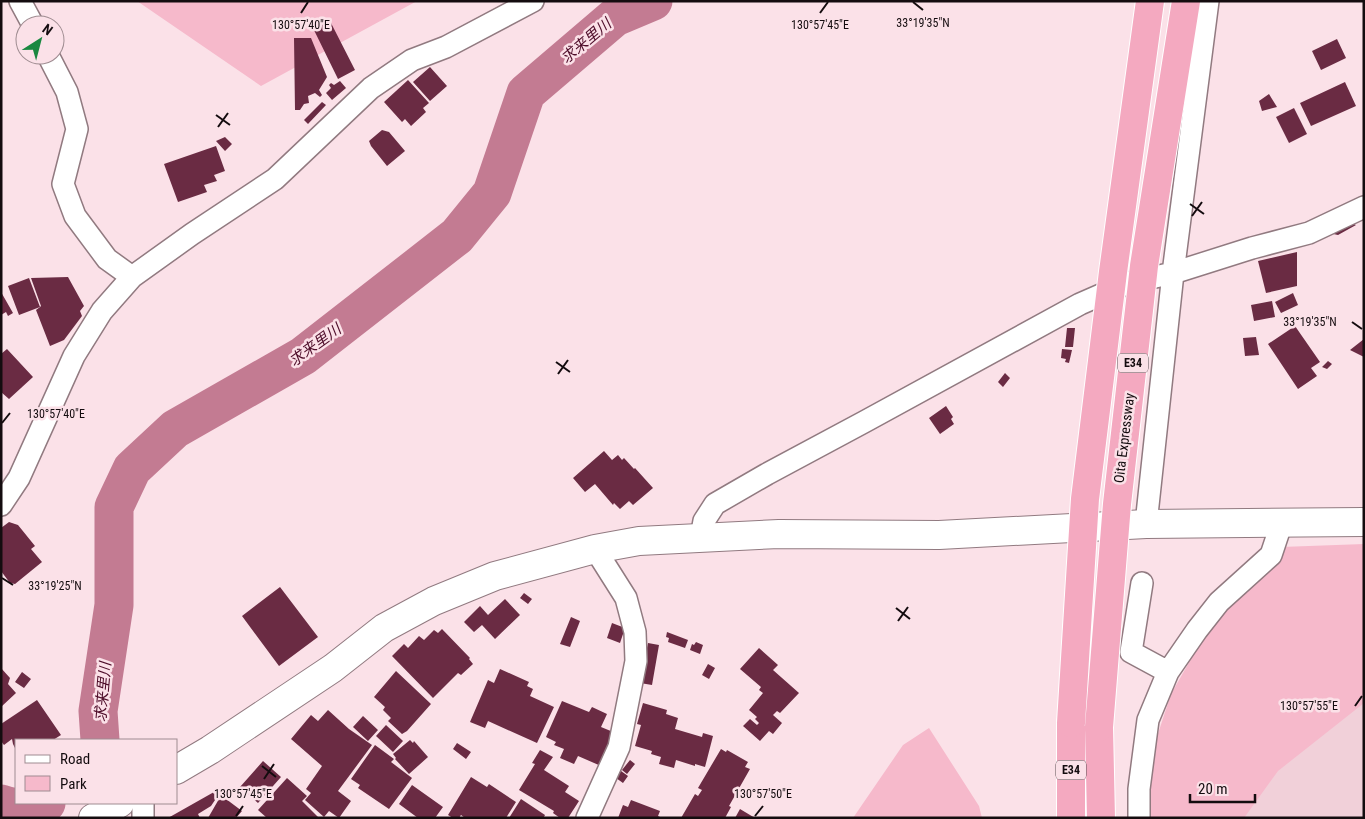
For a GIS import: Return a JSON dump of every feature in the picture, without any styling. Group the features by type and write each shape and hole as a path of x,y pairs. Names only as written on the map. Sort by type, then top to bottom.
{"highway":[{"name":"E34","path":"1071,818 1070,723 1085,499 1112,272 1150,1"},
{"name":"Oita Expressway","path":"1101,818 1099,728 1117,504 1144,266 1186,1"}],"street":[{"path":"20,1 28,15"},
{"path":"1,505 18,478 74,356 102,311 132,277 275,178 371,88 412,60 446,46 533,1"},
{"path":"1146,524 1173,273 1208,1"},
{"path":"53,65 67,92 77,129 63,184 75,216 96,245 107,259 132,277"},
{"path":"701,537 704,521 716,504 767,474 1080,304 1128,283 1173,273 1252,248 1309,233 1364,208"},
{"path":"1139,818 1139,789 1148,720 1168,672 1219,602 1271,555 1282,522"},
{"path":"178,769 210,750 333,668 384,628 434,601 495,576 595,549 639,541 779,534 939,534 1146,524 1364,522"},
{"path":"587,818 619,747 636,661 635,632 626,598 595,549"},
{"path":"1142,583 1131,652 1168,672"},
{"path":"93,818 118,804"},
{"path":"143,804 143,818"}],"shaded area":[{"path":"1364,683 1364,818 1222,818"}],"green space":[{"path":"137,1 417,1 261,86"},
{"path":"1364,544 1364,703 1278,771 1244,818 1147,818 1151,755 1171,694 1215,617 1281,547"},
{"path":"929,728 979,806 982,818 853,818 903,745"}],"building":[{"path":"323,18 326,26 331,23 355,70 338,79 311,24"},
{"path":"294,38 311,38 327,77 319,90 322,95 320,97 315,93 308,96 309,103 304,104 300,110 295,110"},
{"path":"1337,39 1346,58 1321,70 1312,51"},
{"path":"430,67 447,86 430,101 413,82"},
{"path":"408,80 429,103 423,108 426,112 411,126 405,119 402,122 384,102"},
{"path":"340,81 346,88 332,100 326,93 331,88 329,85 331,83 334,85"},
{"path":"1345,82 1356,106 1311,126 1300,103"},
{"path":"1269,94 1277,107 1262,111 1259,101"},
{"path":"322,102 326,105 308,124 304,120"},
{"path":"1294,108 1307,134 1289,143 1276,117"},
{"path":"382,130 389,132 405,151 387,166 369,141"},
{"path":"225,137 232,144 225,151 216,141"},
{"path":"216,146 225,171 214,175 217,181 204,185 207,192 178,202 164,164"},
{"path":"1350,222 1356,225 1338,235 1329,233"},
{"path":"1297,252 1297,286 1266,293 1258,261"},
{"path":"68,277 84,306 80,311 82,316 64,340 50,346 36,310 41,306 31,278"},
{"path":"29,278 40,307 19,315 8,286"},
{"path":"1,292 13,313 8,316 6,312 1,315"},
{"path":"1293,293 1298,305 1281,313 1275,302"},
{"path":"1272,301 1275,317 1254,321 1251,305"},
{"path":"1295,326 1320,362 1311,368 1317,376 1298,389 1268,344"},
{"path":"1067,328 1075,328 1073,347 1065,347"},
{"path":"1256,337 1259,355 1245,356 1243,338"},
{"path":"1364,339 1364,357 1350,350"},
{"path":"7,349 33,377 9,399 1,392 1,354"},
{"path":"1062,349 1072,350 1069,363 1065,362 1066,359 1061,358"},
{"path":"1328,361 1332,364 1327,369 1322,367"},
{"path":"1005,373 1010,378 1003,387 998,382"},
{"path":"946,406 953,417 951,419 954,424 940,434 929,418"},
{"path":"604,451 612,460 618,455 622,460 624,458 653,488 633,505 629,501 620,509 614,503 613,505 595,484 585,492 573,478"},
{"path":"9,522 18,525 35,546 31,549 42,562 15,584 10,583 1,571 1,528"},
{"path":"280,587 318,637 279,666 242,616"},
{"path":"524,593 532,599 528,604 520,598"},
{"path":"505,599 520,615 495,639 482,625 474,632 464,622 480,606 488,615"},
{"path":"571,617 580,621 570,647 560,644"},
{"path":"612,623 625,628 620,643 607,638"},
{"path":"442,629 470,658 473,664 461,675 458,673 433,698 392,656 404,644 408,648 419,636 424,640 434,630 438,633"},
{"path":"667,632 688,640 685,648 668,642"},
{"path":"696,642 703,645 700,654 690,650 692,644 694,645"},
{"path":"648,643 659,645 652,685 640,683"},
{"path":"759,648 778,665 773,670 799,693 780,713 777,711 773,715 782,723 773,734 769,731 760,741 743,726 750,719 757,725 759,723 755,719 757,717 749,710 763,693 759,690 761,687 740,669"},
{"path":"708,664 715,668 709,679 702,675"},
{"path":"1,668 10,678 8,684 16,693 1,707"},
{"path":"500,669 529,682 527,686 533,689 530,696 554,707 537,743 488,721 485,728 470,722 488,680 494,683"},
{"path":"396,671 431,704 407,731 402,734 388,721 391,718 383,710 385,707 374,697"},
{"path":"22,672 31,679 24,688 15,682"},
{"path":"37,700 61,735 55,739 15,739 15,748 12,739 4,745 1,741 1,724"},
{"path":"562,701 589,712 592,707 607,714 601,727 618,734 601,766 578,756 574,764 560,758 564,749 554,745 556,742 546,737"},
{"path":"643,703 667,710 666,714 678,718 675,729 702,737 703,733 713,736 705,767 676,760 674,768 659,764 661,757 651,754 652,751 635,746 641,725 637,724"},
{"path":"328,710 349,729 372,745 338,791 351,801 339,818 329,811 324,817 305,800 311,793 306,789 322,766 291,739 311,715 318,721"},
{"path":"363,716 378,730 368,741 353,727"},
{"path":"386,725 403,741 393,752 376,736"},
{"path":"410,740 413,743 414,741 428,757 409,774 395,759 393,754"},
{"path":"457,743 471,752 466,759 453,749"},
{"path":"375,745 394,759 391,762 412,778 389,809 358,788 360,785 351,779"},
{"path":"721,749 726,752 727,750 748,762 745,767 750,769 729,806 731,807 725,818 681,818 695,794 698,796 702,790 698,788"},
{"path":"540,750 553,757 544,770 569,786 565,792 579,801 568,818 560,818 553,813 554,811 519,790 535,764 532,763"},
{"path":"630,760 635,764 627,774 622,770"},
{"path":"263,761 281,777 258,803 240,787"},
{"path":"621,771 628,776 623,783 616,778"},
{"path":"471,777 487,787 489,784 516,802 506,818 465,818 461,815 459,818 453,818 448,815"},
{"path":"287,778 307,796 302,801 319,818 267,818 258,810"},
{"path":"412,785 443,807 435,818 418,818 399,804"},
{"path":"214,792 217,797 211,806 198,814 200,818 168,818"},
{"path":"219,799 226,799 242,811 236,818 208,818"},
{"path":"521,799 545,815 544,817 546,818 509,818"},
{"path":"631,800 660,811 658,816 662,818 618,818 623,805 628,807"},
{"path":"740,809 755,818 735,818"}],"waterway":[{"name":"求来里川","path":"100,739 98,711 114,605 114,507 132,469 175,429 303,356 457,236 492,193 526,93 615,17 653,1"},
{"name":"求来里川","path":"1,804 24,808 44,804"}]}
